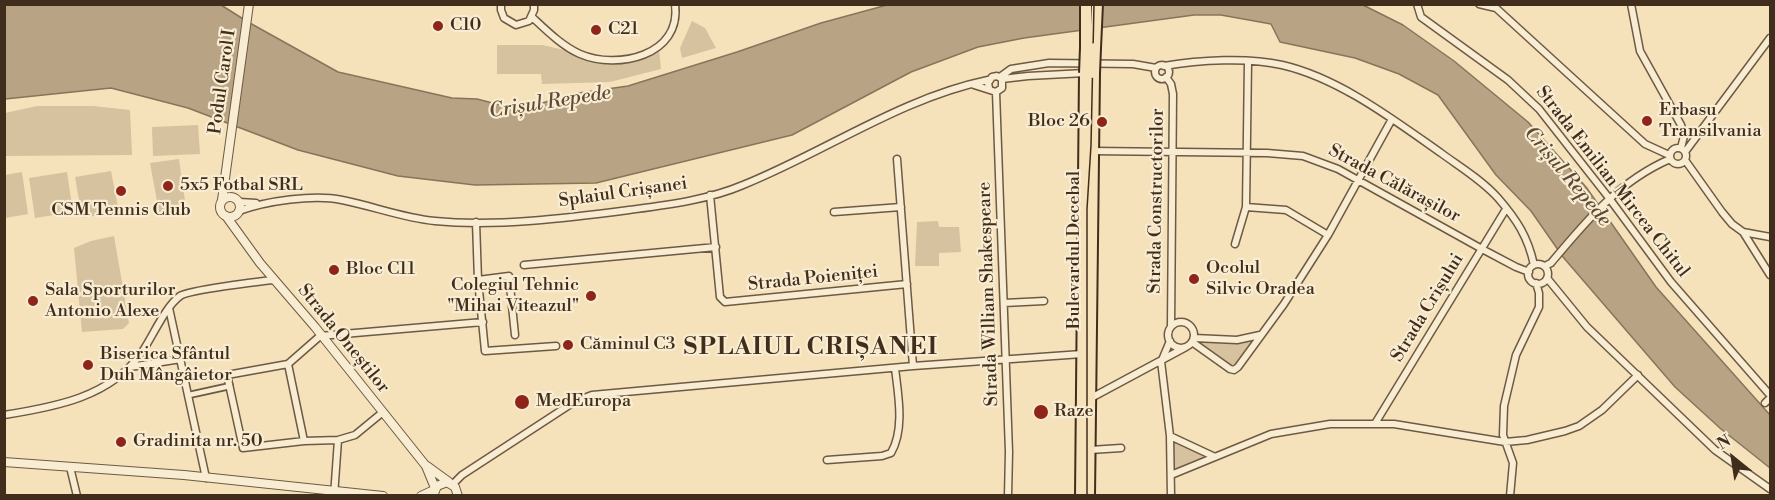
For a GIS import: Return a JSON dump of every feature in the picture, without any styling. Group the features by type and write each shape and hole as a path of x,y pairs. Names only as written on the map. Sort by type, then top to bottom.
{"main road":[{"name":"Bulevardul Decebal","path":"1086,4 1092,151 1089,495"},
{"name":"Bulevardul Decebal","path":"1081,495 1082,354 1090,73 1098,4"}],"street":[{"name":"Podul Carol I","path":"222,200 249,4"},
{"path":"501,4 502,16 508,22 516,25 524,24 532,17 534,4"},
{"path":"532,17 578,53 594,58 622,60 646,56 658,49 670,33 676,14 675,4"},
{"name":"Strada Emilian Mircea Chitul","path":"1418,4 1421,17 1508,80 1539,109 1671,282 1769,398"},
{"path":"1479,4 1496,6 1645,144 1670,157 1676,164 1681,164 1685,160"},
{"path":"1630,4 1640,51 1681,125 1685,160 1722,212 1743,232 1770,275"},
{"path":"1683,150 1770,38"},
{"path":"1002,80 1011,69 1048,63 1133,64 1156,68 1204,61 1248,62 1281,65 1309,73 1328,81 1392,119 1474,176 1497,197 1525,233 1534,265"},
{"path":"1235,244 1246,207 1248,62"},
{"path":"1156,68 1155,74 1158,78 1166,77 1168,71 1164,66"},
{"name":"Splaiul Crișanei","path":"237,206 322,198 339,199 434,221 476,222 501,222 629,210 710,195 741,186 814,154 903,109 995,76 1002,80 1028,76 1090,73"},
{"name":"Strada Constructorilor","path":"1166,77 1171,84 1173,94 1171,326"},
{"path":"988,80 989,88"},
{"name":"Splaiul Crișanei","path":"996,92 1002,80"},
{"path":"971,84 996,92"},
{"name":"Strada William Shakespeare","path":"996,92 1009,452 1008,495"},
{"path":"1193,340 1234,370 1284,304 1328,235 1392,119"},
{"path":"1536,283 1542,283 1547,278 1548,264 1609,198 1622,187 1670,157 1673,149 1683,150"},
{"path":"1654,166 1657,158 1656,150"},
{"name":"Strada Călărașilor","path":"1092,151 1303,156 1338,169 1482,249 1529,272"},
{"path":"897,159 913,366"},
{"name":"Strada Oneștilor","path":"225,175 237,206 238,231"},
{"path":"524,266 716,247 710,195"},
{"path":"228,196 237,206 226,216 220,209 222,200 228,196"},
{"path":"834,212 901,207"},
{"path":"1246,207 1286,210 1328,235"},
{"name":"Strada Crișului","path":"1376,422 1506,209"},
{"name":"Strada Oneștilor","path":"226,216 260,263 426,466 451,484"},
{"path":"476,222 478,280 485,351 556,346"},
{"path":"1743,232 1770,237"},
{"name":"Strada Poieniței","path":"716,247 722,300 733,301 907,284"},
{"path":"1510,495 1513,463 1503,435 1503,414 1509,380 1521,343 1539,307 1536,283 1531,279 1529,272 1534,265 1548,264"},
{"path":"478,280 509,276 515,335"},
{"path":"1547,278 1587,327 1715,450 1770,489"},
{"path":"4,415 50,408 93,393 113,381 129,368 169,308 181,295 275,280"},
{"path":"1004,303 1044,301"},
{"path":"169,308 206,478"},
{"path":"383,412 355,435 338,440 304,441 243,448 228,375 288,364 320,336 483,322"},
{"path":"1091,398 1186,347 1193,340 1194,331 1187,323 1180,322 1171,326 1168,333 1175,346 1186,347"},
{"path":"1193,340 1237,340 1261,335"},
{"path":"1170,340 1161,361 1170,436 1171,495"},
{"path":"451,484 567,406 592,395 913,366 1082,354"},
{"path":"129,368 181,359"},
{"path":"288,364 304,441"},
{"path":"827,460 882,456 891,453 895,446 899,410 895,368"},
{"path":"1171,476 1271,434 1320,425 1376,422 1505,442 1527,440 1578,426 1602,410 1638,375"},
{"path":"189,395 230,386"},
{"path":"1170,436 1215,457"},
{"path":"334,493 338,440"},
{"path":"1090,450 1120,448"},
{"path":"4,462 206,478 334,493 383,495"},
{"name":"Strada Oneștilor","path":"426,466 434,491"},
{"path":"70,467 77,495"},
{"path":"421,495 434,491 441,483 451,484 457,490 458,495"}],"shaded area":[{"path":"692,21 705,28 716,48 682,58 680,48"},
{"path":"497,45 542,45 622,60 659,49 661,69 610,82 542,84 541,74 497,74"},
{"path":"37,106 93,106 130,110 132,155 5,156 5,113"},
{"name":"5x5 Fotbal SRL","path":"198,125 200,154 153,156 152,127"},
{"name":"5x5 Fotbal SRL","path":"179,159 186,208 159,212 150,163"},
{"path":"111,171 119,212 82,218 75,177"},
{"path":"22,172 28,214 5,218 5,175"},
{"path":"67,172 73,212 35,218 29,178"},
{"path":"938,221 939,227 959,227 961,252 939,253 939,266 915,266 917,222"},
{"path":"114,236 129,323 123,329 82,332 74,248 91,241"},
{"path":"1261,335 1234,370 1192,342 1194,338 1224,341"},
{"path":"1170,436 1215,457 1171,475"}],"water":[{"name":"Crișul Repede","path":"4,5 221,5 338,72 452,98 477,99 504,106 539,104 572,94 628,86 821,23 887,5 1363,5 1403,25 1454,61 1528,122 1586,187 1656,287 1770,415 1770,468 1721,429 1675,387 1563,257 1531,211 1496,175 1438,95 1399,74 1355,58 1280,42 1271,24 1221,15 1194,15 1024,38 978,47 911,72 792,135 596,183 475,185 398,176 298,150 188,108 111,88 5,99"}],"tram line":[{"path":"1087,496 1087,209 1091,145 1094,4"}],"place":[{"name":"C10","path":"438,26"},
{"name":"C21","path":"596,30"},
{"name":"Erbasu Transilvania","path":"1647,121"},
{"name":"Bloc 26","path":"1102,122"},
{"name":"5x5 Fotbal SRL","path":"168,186"},
{"name":"CSM Tennis Club","path":"121,191"},
{"name":"Bloc C11","path":"334,270"},
{"name":"Ocolul Silvic Oradea","path":"1194,279"},
{"name":"Colegiul Tehnic \"Mihai Viteazul\"","path":"591,296"},
{"name":"Sala Sporturilor Antonio Alexe","path":"33,301"},
{"name":"Căminul C3","path":"568,345"},
{"name":"Biserica Sfântul Duh Mângâietor","path":"88,365"},
{"name":"MedEuropa","path":"522,402"},
{"name":"Raze","path":"1041,412"},
{"name":"Gradinita nr. 50","path":"121,442"}],"district":[{"name":"SPLAIUL CRIȘANEI","path":"811,348"}]}
